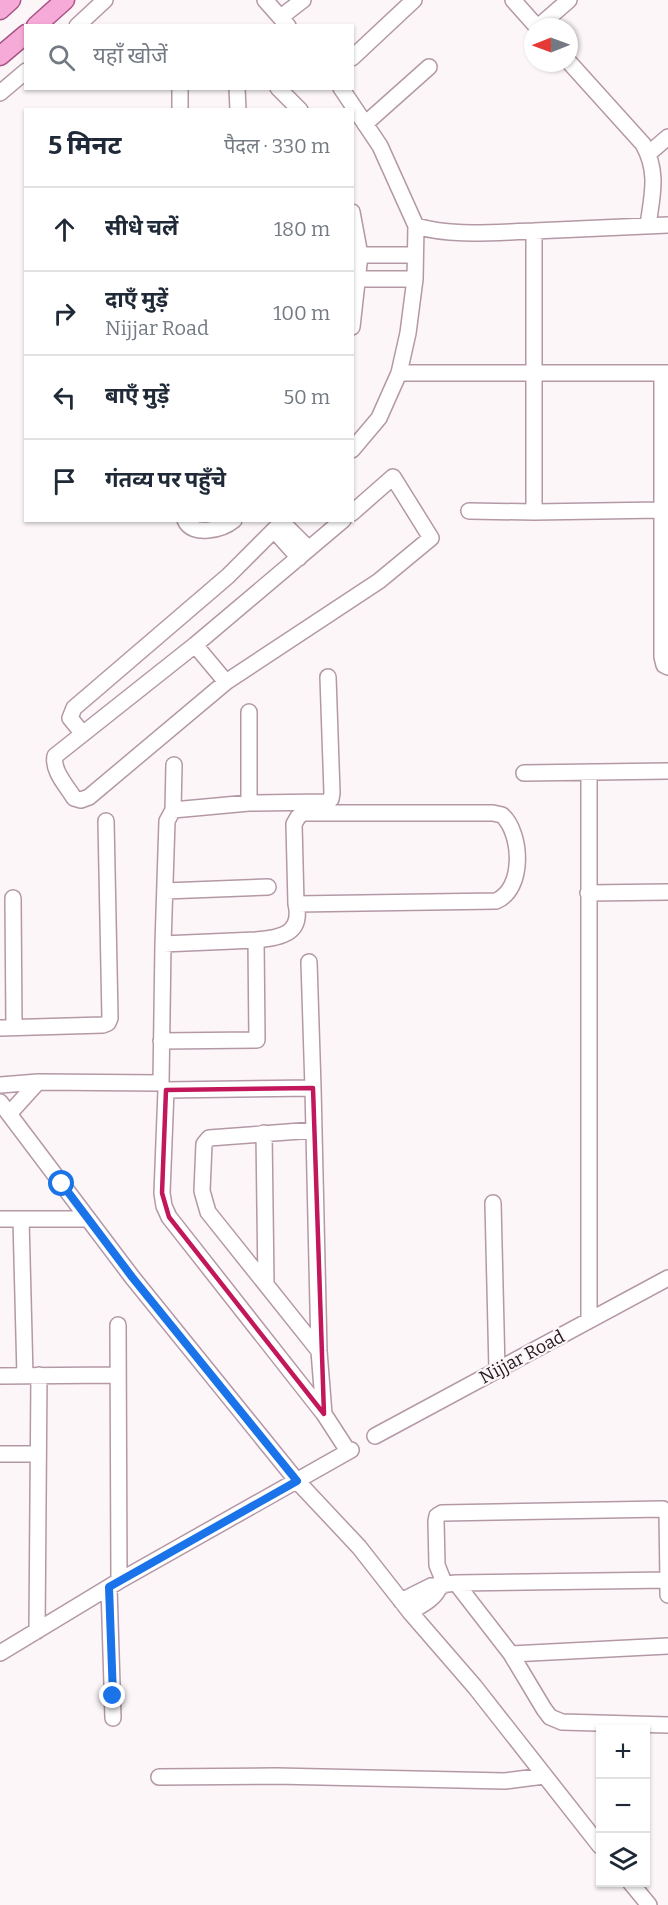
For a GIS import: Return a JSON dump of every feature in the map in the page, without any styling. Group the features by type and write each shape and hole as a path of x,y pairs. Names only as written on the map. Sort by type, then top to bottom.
{"main road":[{"path":"0,10 11,0"},
{"path":"38,24 65,0"},
{"path":"0,56 24,36"}],"street":[{"path":"79,24 105,0"},
{"path":"265,0 284,21 303,0"},
{"path":"354,56 414,0"},
{"path":"513,0 530,18"},
{"path":"548,18 569,0"},
{"path":"365,124 429,67"},
{"path":"578,72 643,144 652,162 653,182 648,225"},
{"path":"0,93 24,73"},
{"path":"180,90 180,108"},
{"path":"237,90 237,108"},
{"path":"280,90 298,108"},
{"path":"342,90 380,146 416,226 415,279 408,333 399,372 379,418 354,448"},
{"path":"648,154 668,137"},
{"path":"354,223 360,255 354,311"},
{"path":"416,226 431,231 460,232 668,225"},
{"path":"534,231 534,512"},
{"path":"360,255 415,255"},
{"path":"358,279 415,279"},
{"path":"399,372 665,373 661,510 664,525 662,657 664,665 668,667"},
{"path":"341,522 195,645 55,756 57,771 74,798 81,800 89,797 226,682 379,581 431,538 393,477 354,511"},
{"path":"469,511 661,510"},
{"path":"186,522 190,527 198,530 217,529 231,522"},
{"path":"83,734 70,718 74,708 228,576 280,524 304,554"},
{"path":"195,645 226,682"},
{"path":"173,810 249,803 326,802 331,799 328,677"},
{"path":"249,712 249,803"},
{"path":"0,1085 38,1082 160,1083 166,821 173,810 174,765"},
{"path":"524,773 668,771"},
{"path":"589,772 589,1320"},
{"path":"163,944 275,939 288,932 296,924 298,915 296,904 294,824 303,813 493,813 502,815 512,828 517,856 514,882 507,894 496,901 296,904"},
{"path":"13,898 7,1027 103,1025 108,1023 110,1018 106,821"},
{"path":"165,891 268,887"},
{"path":"588,894 668,892"},
{"path":"161,1041 257,1040 256,940"},
{"path":"309,962 319,1351 324,1414"},
{"path":"38,1082 4,1108 132,1277 297,1481 359,1547 475,1687 596,1841"},
{"path":"0,1653 114,1584 349,1450 324,1414 169,1217 162,1193 166,1090 313,1088"},
{"path":"314,1130 213,1137 207,1140 204,1144 202,1191 208,1212 319,1351"},
{"path":"264,1133 266,1284"},
{"path":"493,1203 497,1370"},
{"path":"0,1219 88,1219"},
{"path":"21,1219 38,1454 37,1631"},
{"name":"Nijjar Road","path":"375,1436 668,1278"},
{"path":"113,1718 118,1325"},
{"path":"0,1376 118,1375"},
{"path":"0,1454 38,1454"},
{"path":"668,1595 667,1514 663,1509 442,1513 437,1515 437,1565 447,1585 511,1654 550,1717 562,1722 668,1725"},
{"path":"406,1606 423,1589 447,1585 668,1580"},
{"path":"511,1654 668,1646"},
{"path":"159,1777 276,1776 505,1781 544,1776"},
{"path":"634,1887 649,1905"}],"highlighted area":[{"path":"313,1088 324,1414 169,1217 162,1193 166,1090"}],"route":[{"path":"62,1184 132,1277 297,1481 109,1587 113,1696"}]}
